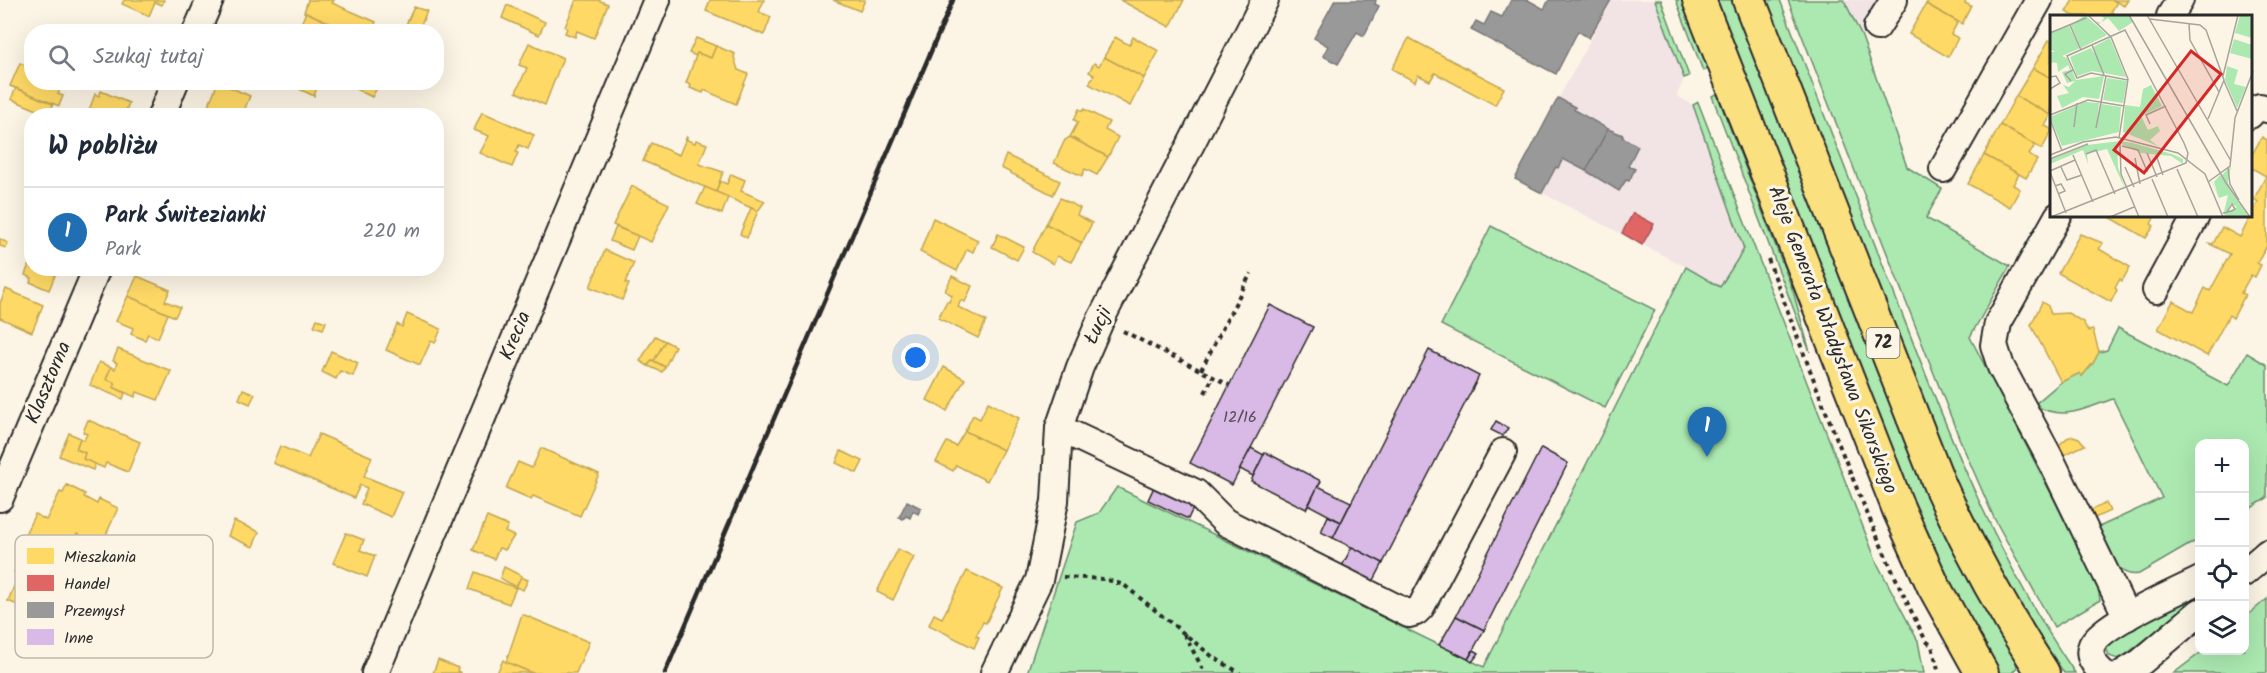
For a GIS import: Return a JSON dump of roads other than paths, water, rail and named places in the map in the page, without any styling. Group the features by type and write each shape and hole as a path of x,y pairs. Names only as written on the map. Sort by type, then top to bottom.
{"main road":[{"name":"Aleje Generała Władysława Sikorskiego","path":"1699,0 1899,510 1933,585 1982,673"},
{"name":"72","path":"1749,0 1940,486 1979,566 2043,673"}],"street":[{"path":"200,24 210,0"},
{"name":"Krecia","path":"375,673 657,0"},
{"name":"Łucji","path":"994,673 1039,580 1055,501 1059,428 1080,367 1101,319 1265,0"},
{"path":"1877,27 1894,0"},
{"path":"1943,169 2039,0"},
{"path":"2171,15 2180,0"},
{"path":"164,108 172,90"},
{"path":"2252,113 2260,107 2267,110"},
{"path":"2057,218 1998,323 1994,345 2001,367 2052,462 2127,617"},
{"path":"2156,290 2195,218"},
{"name":"Klasztorna","path":"0,498 94,276"},
{"path":"1059,428 1196,493 1224,522 1409,614 1421,607 1503,453"},
{"path":"2249,555 2267,546"},
{"path":"2249,569 2267,553"},
{"path":"2103,673 2092,659 2090,651 2092,644 2105,631 2195,582"},
{"path":"2123,673 2141,662 2195,615"}],"railway":[{"path":"665,673 953,0"}],"place":[{"name":"Park Świtezianki","path":"1707,457"}]}
